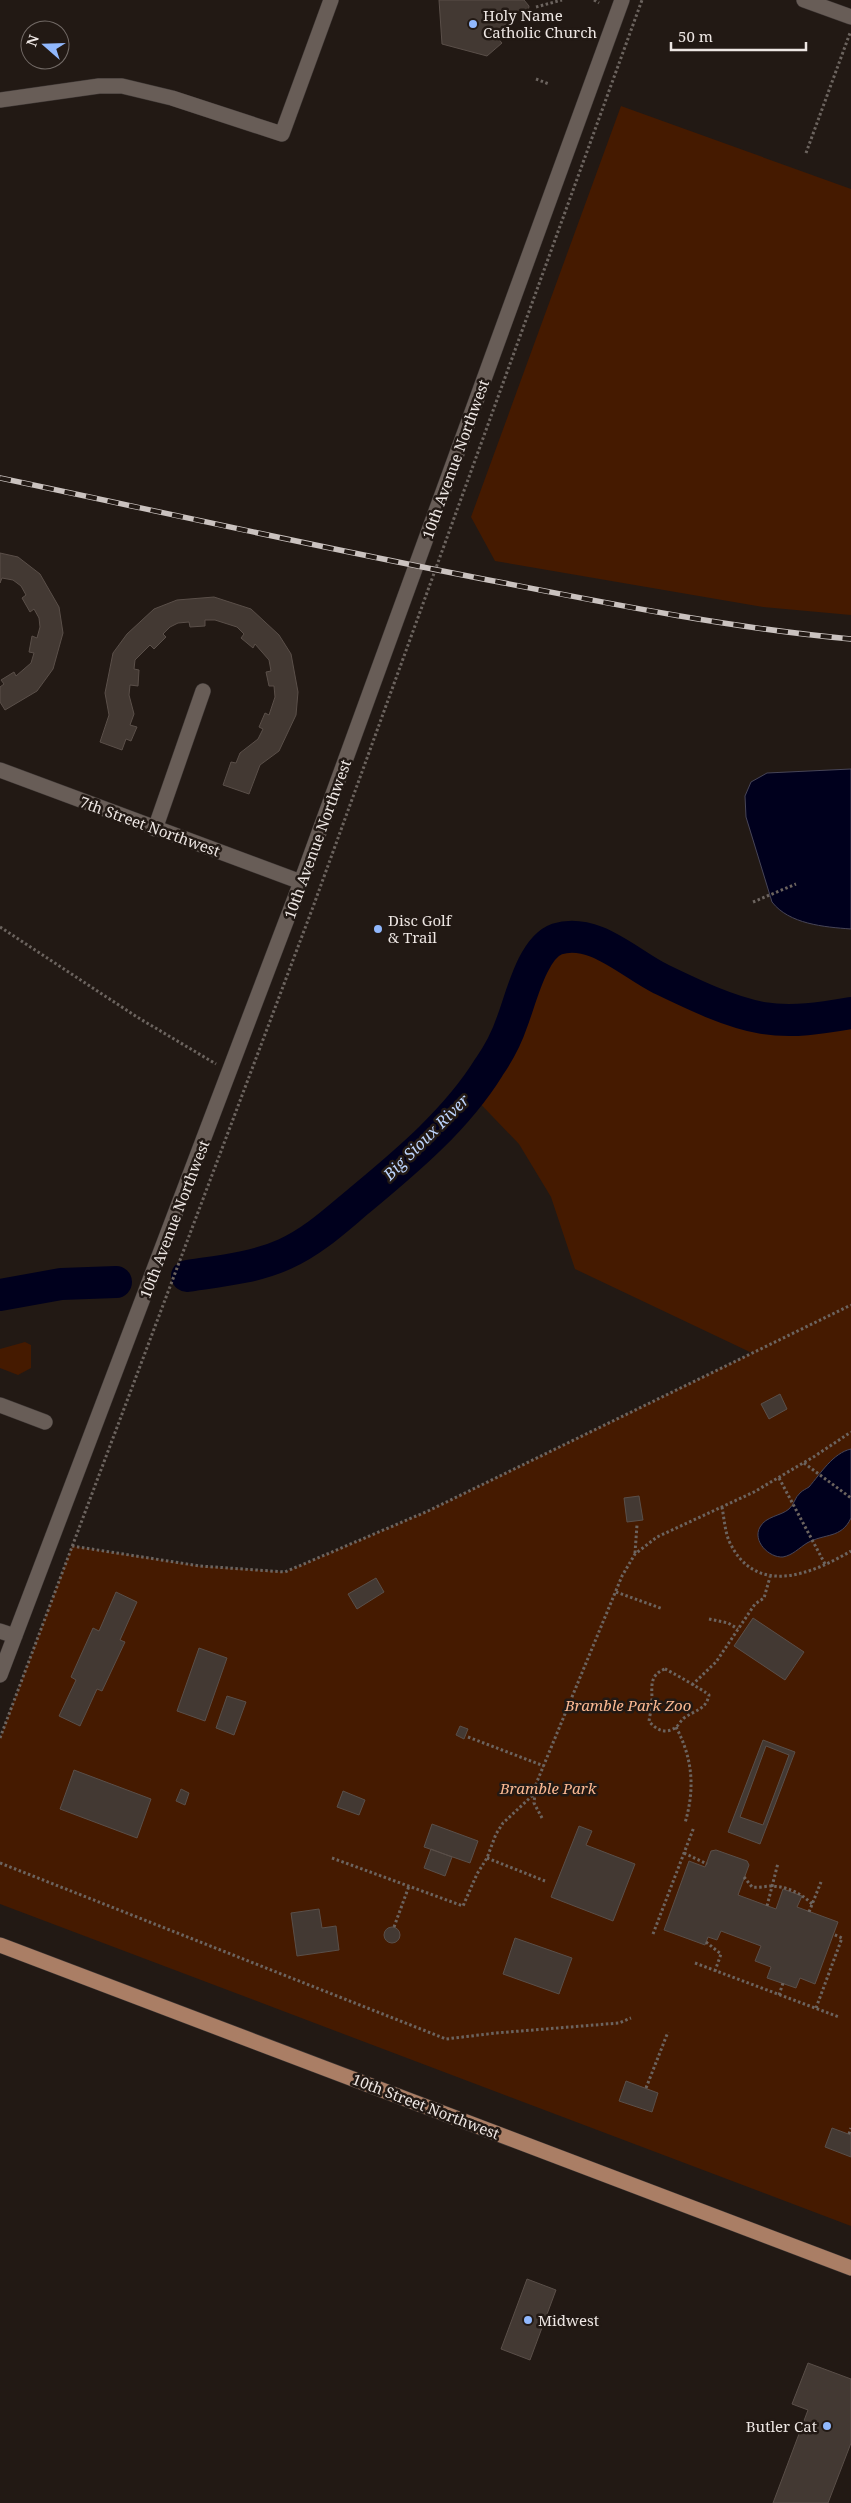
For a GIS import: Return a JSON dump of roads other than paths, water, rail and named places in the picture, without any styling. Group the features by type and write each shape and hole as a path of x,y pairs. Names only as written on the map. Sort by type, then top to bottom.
{"main road":[{"name":"10th Street Northwest","path":"0,1945 851,2268"}],"street":[{"path":"2,104 99,86 122,86 172,98 282,134 331,0"},
{"name":"10th Avenue Northwest","path":"0,1674 232,1069 622,0"},
{"path":"804,0 851,17"},
{"path":"155,829 203,691"},
{"name":"7th Street Northwest","path":"0,770 301,882"},
{"path":"0,1405 45,1422"},
{"path":"0,1631 15,1636"}],"water":[{"path":"851,769 851,929 797,920 779,909 772,902 746,817 745,796 751,782 767,773"},
{"path":"851,1449 851,1518 847,1525 837,1533 807,1543 787,1556 778,1557 767,1552 758,1538 758,1532 763,1523 789,1509 798,1495 809,1487 833,1459"}],"waterway":[{"name":"Big Sioux River","path":"187,1276 249,1266 273,1259 296,1249 334,1222 413,1154 447,1122 489,1067 508,1034 528,975 534,963 548,944 557,939 571,937 598,942 673,985 711,1002 750,1015 763,1018 796,1020 851,1013"},
{"name":"Big Sioux River","path":"0,1295 61,1284 116,1282"}],"railway":[{"path":"0,478 374,557 587,599 762,629 851,639"}],"place":[{"name":"Holy Name Catholic Church","path":"473,24"},
{"name":"Disc Golf & Trail","path":"378,929"},
{"name":"Midwest","path":"528,2320"},
{"name":"Butler Cat","path":"827,2426"}],"park label":[{"name":"Bramble Park Zoo","path":"628,1705"},
{"name":"Bramble Park","path":"548,1788"}]}
